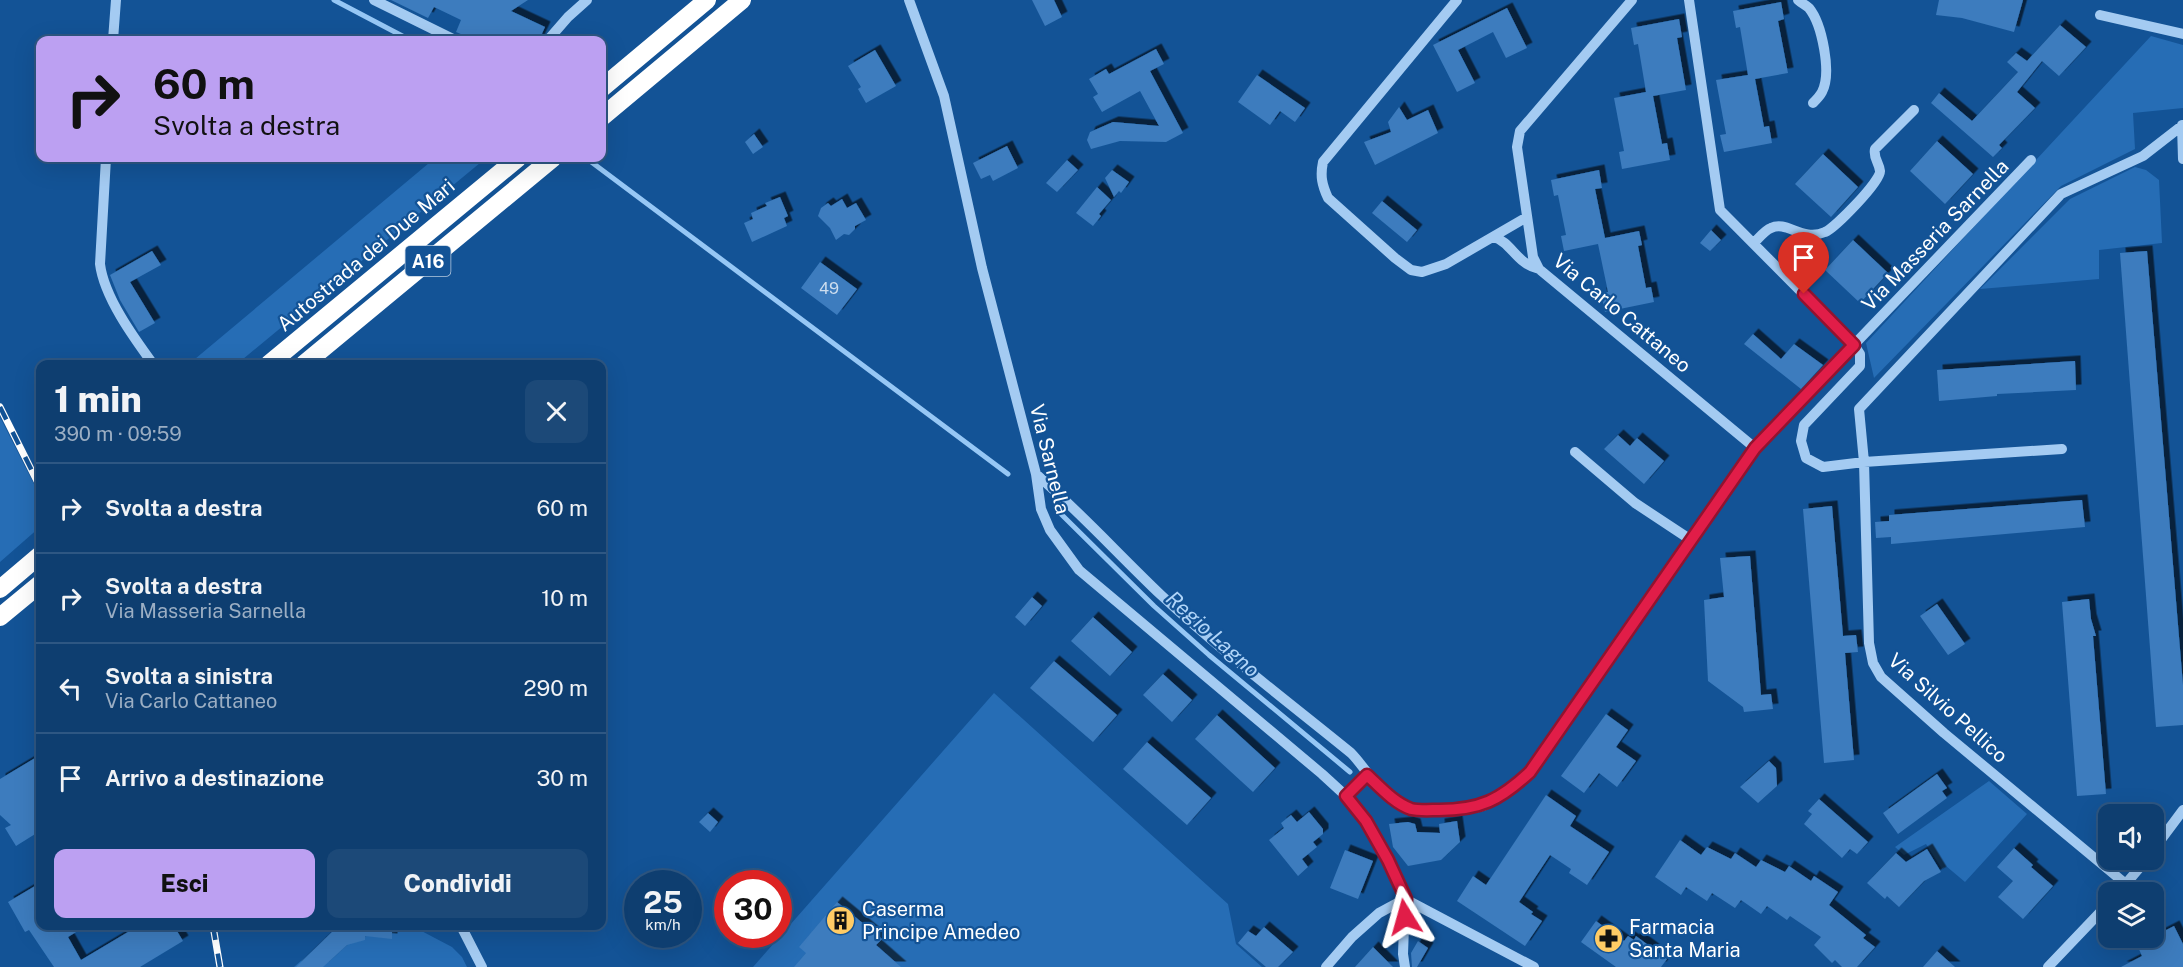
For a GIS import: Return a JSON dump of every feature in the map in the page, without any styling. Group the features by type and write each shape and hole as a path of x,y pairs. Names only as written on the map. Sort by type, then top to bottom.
{"highway":[{"path":"606,85 707,0"},
{"path":"606,114 742,0"},
{"name":"Autostrada dei Due Mari","path":"274,360 513,162"},
{"name":"A16","path":"309,360 547,162"},
{"path":"0,589 36,558"},
{"path":"0,617 36,587"}],"street":[{"path":"113,36 116,0"},
{"path":"374,0 447,36"},
{"path":"551,36 568,16 587,0"},
{"name":"Via Sarnella","path":"909,0 944,96 982,268 1036,474 1041,509 1050,530 1079,570 1346,796 1375,836 1406,899"},
{"path":"1457,0 1323,162 1321,175 1323,187 1328,198 1411,270 1422,272 1446,264 1527,217"},
{"name":"Via Carlo Cattaneo","path":"1632,0 1520,131 1517,147 1533,257 1539,269 1755,448"},
{"path":"1689,0 1720,210 1854,345 1860,354 1860,366 1804,425 1801,441 1806,458 1823,467 1864,462 2062,449"},
{"path":"1797,0 1808,7 1816,20 1826,55 1826,77 1823,91 1813,103"},
{"path":"2100,15 2183,34"},
{"path":"1754,243 1769,228 1780,225 1802,234 1811,235 1826,232 1839,222 1877,181 1880,171 1874,154 1875,149 1914,110"},
{"path":"2182,125 2183,159"},
{"name":"Via Silvio Pellico","path":"2115,882 1881,677 1873,663 1869,643 1864,462 1859,409 2061,194 2143,156 2182,125"},
{"name":"Via Masseria Sarnella","path":"1036,474 1074,508 1161,595 1223,650 1351,753 1361,763 1367,775 1388,794 1412,809 1465,810 1483,806 1510,791 1530,772 1755,448 2031,160"},
{"path":"106,162 100,264 102,278 132,336 150,360"},
{"path":"1493,237 1500,239 1528,266 1539,269"},
{"path":"1575,452 1635,502 1691,540"},
{"path":"1346,796 1367,775"},
{"path":"2164,836 2183,810"},
{"path":"2129,882 2138,870"},
{"path":"1326,967 1352,937 1379,913 1406,899"},
{"path":"1405,967 1403,954 1406,899"},
{"path":"1406,899 1534,967"},
{"path":"2048,967 2098,915"},
{"path":"463,930 482,967"}],"shaded area":[{"path":"2151,36 2183,45 2183,108 2133,113 2135,149 2061,186 1874,378 1866,343"},
{"path":"430,162 481,162 242,360 194,360"},
{"path":"2135,167 2146,170 2159,180 2162,243 2099,250 2099,279 1980,289 2070,199"},
{"path":"0,417 36,488 36,530 0,562"},
{"path":"994,693 1228,904 1236,944 1262,967 753,967 770,948 792,948 792,923"},
{"path":"1989,781 2027,814 1965,882 1946,866 1942,869 1926,844 1904,855 1895,847"},
{"path":"336,930 420,930 452,947 462,957 467,967 294,967"}],"building":[{"path":"391,0 528,0 511,11 545,27 541,36 466,36 456,32 461,20 434,7 428,18"},
{"path":"1032,0 1054,0 1062,17 1045,26"},
{"path":"1939,0 2023,0 2014,32 1962,18 1936,15"},
{"path":"1781,2 1784,19 1778,21 1788,73 1755,79 1764,127 1769,126 1772,143 1724,152 1720,135 1726,134 1716,80 1748,75 1740,27 1736,28 1733,11"},
{"path":"1507,8 1527,48 1506,58 1493,32 1458,50 1475,83 1457,92 1433,45"},
{"path":"1679,19 1682,37 1677,38 1686,90 1653,96 1662,144 1667,143 1670,160 1622,169 1619,152 1624,151 1614,98 1646,92 1638,44 1634,45 1631,28"},
{"path":"2060,25 2086,47 2059,76 2042,61 2017,92 2035,108 1999,145 2002,148 1993,157 1931,103 1939,93 1972,121 2018,72 2007,62 2016,53 2027,61"},
{"path":"1156,49 1164,64 1150,71 1183,133 1166,142 1120,141 1091,149 1087,140 1090,132 1113,122 1159,126 1140,91 1102,112 1093,97 1098,94 1089,79 1106,69 1109,74"},
{"path":"875,50 896,86 866,103 858,89 861,87 848,66"},
{"path":"1257,75 1305,108 1295,122 1280,111 1270,125 1238,102"},
{"path":"1399,107 1407,120 1428,110 1438,133 1375,165 1364,142 1391,132 1388,122"},
{"path":"754,134 763,147 753,154 745,142"},
{"path":"1937,141 1973,174 1945,204 1910,171"},
{"path":"1007,146 1018,168 993,181 990,175 981,179 973,163"},
{"path":"1823,154 1858,187 1831,217 1795,184"},
{"path":"1067,160 1078,170 1057,192 1046,183"},
{"path":"1112,170 1129,182 1121,193 1119,191 1114,197 1105,178"},
{"path":"1599,170 1602,188 1595,189 1605,238 1639,231 1642,245 1638,246 1646,288 1651,287 1654,302 1605,312 1601,293 1608,292 1598,244 1564,251 1561,236 1566,235 1558,195 1554,196 1551,180"},
{"path":"1097,187 1111,200 1099,214 1101,216 1093,226 1076,213"},
{"path":"780,197 788,216 784,218 787,226 752,242 744,223 753,219 751,213 767,206 765,203"},
{"path":"842,199 847,208 856,203 866,220 855,226 849,235 844,234 836,240 830,228 818,216 821,208 828,203 831,206"},
{"path":"1382,201 1417,230 1407,242 1372,213"},
{"path":"1711,230 1721,240 1710,251 1700,243"},
{"path":"1853,240 1888,273 1860,303 1825,270"},
{"path":"152,251 161,265 130,282 155,323 139,332 120,300 110,275"},
{"path":"2147,251 2183,685 2183,725 2156,727 2120,253"},
{"path":"820,262 857,289 837,315 801,288"},
{"path":"1753,334 1781,359 1794,344 1823,365 1801,389 1744,344"},
{"path":"2075,361 2076,390 1997,394 1997,396 1939,401 1937,370"},
{"path":"1618,435 1630,446 1637,438 1664,461 1644,484 1604,449"},
{"path":"2082,500 2085,527 1891,544 1891,537 1876,538 1875,522 1889,521 1889,515"},
{"path":"1832,506 1843,636 1856,635 1858,652 1845,653 1854,760 1824,763 1803,509"},
{"path":"1750,556 1761,695 1771,694 1773,709 1744,712 1743,707 1708,681 1704,600 1724,597 1720,558"},
{"path":"1032,597 1042,606 1025,626 1015,617"},
{"path":"2089,599 2096,636 2093,636 2106,794 2077,796 2062,602"},
{"path":"1937,604 1965,644 1948,655 1920,616"},
{"path":"1093,617 1132,652 1110,676 1071,641"},
{"path":"1054,661 1117,715 1093,742 1030,688"},
{"path":"1163,674 1192,700 1172,722 1143,695"},
{"path":"1606,714 1628,730 1616,747 1636,761 1617,787 1599,773 1584,793 1561,776"},
{"path":"1217,715 1275,768 1253,792 1195,739"},
{"path":"1147,742 1211,798 1187,825 1123,769"},
{"path":"36,757 36,834 16,846 5,828 11,825 0,815 0,779"},
{"path":"1769,761 1776,768 1777,786 1758,803 1740,787"},
{"path":"1937,774 1947,788 1942,791 1947,798 1898,834 1883,813"},
{"path":"1546,795 1576,816 1570,826 1609,852 1587,885 1569,873 1571,869 1550,855 1519,902 1542,921 1525,946 1457,901 1473,876 1486,885"},
{"path":"1819,799 1868,842 1857,854 1850,849 1842,858 1804,824 1812,814 1808,811"},
{"path":"1309,812 1323,829 1323,834 1313,842 1317,847 1302,859 1308,867 1298,876 1269,840 1284,828 1281,823 1291,815 1297,822"},
{"path":"708,813 718,822 710,832 699,822"},
{"path":"1457,821 1460,842 1441,860 1408,866 1393,847 1389,824 1408,822 1415,824 1417,832 1440,833 1439,824"},
{"path":"1680,840 1701,855 1707,847 1731,859 1735,853 1756,867 1761,860 1785,872 1789,866 1811,881 1814,876 1838,892 1829,905 1866,935 1863,938 1875,947 1857,967 1842,967 1835,960 1832,963 1814,945 1821,937 1790,916 1787,920 1767,906 1761,914 1741,900 1735,908 1712,893 1707,901 1686,887 1681,895 1655,877"},
{"path":"2014,848 2053,886 2023,919 1998,897 2013,881 1997,867"},
{"path":"1927,849 1941,872 1924,881 1899,907 1887,896 1885,899 1867,883 1896,853 1906,862"},
{"path":"1345,850 1373,861 1358,899 1330,888"},
{"path":"36,885 36,930 79,930 68,937 81,960 131,930 176,930 183,941 140,967 54,967 29,930 25,932 8,902"},
{"name":"Caserma Principe Amedeo","path":"837,902 882,939 876,945 901,967 794,967 806,953 799,947"},
{"path":"1596,921 1624,941 1628,936 1634,940 1636,936 1667,959 1661,967 1616,967 1581,942"},
{"path":"2174,926 2183,944 2183,967 2121,967 2142,956 2138,948 2164,948 2164,931"},
{"path":"1264,927 1293,952 1278,967 1266,967 1238,943 1248,931 1256,936"},
{"path":"334,930 392,930 392,939 365,936 365,940 347,945 323,967 296,967"},
{"path":"1418,941 1428,948 1417,967 1412,967 1411,953"},
{"path":"1373,947 1393,967 1355,967"},
{"path":"1937,951 1955,967 1923,967"}],"waterway":[{"name":"Regio Lagno","path":"334,0 402,36"},
{"path":"591,162 1008,474"},
{"name":"Regio Lagno","path":"1061,514 1154,606 1209,655 1350,772"}],"railway":[{"path":"0,407 36,479"},
{"path":"214,930 220,967"}],"place":[{"name":"Caserma Principe Amedeo","path":"841,920"},
{"name":"Farmacia Santa Maria","path":"1608,938"}],"route":[{"path":"1405,917 1406,899 1388,860 1366,821 1346,796 1367,775 1388,794 1412,809 1465,810 1483,806 1510,791 1530,772 1755,448 1854,345 1804,294"}]}
